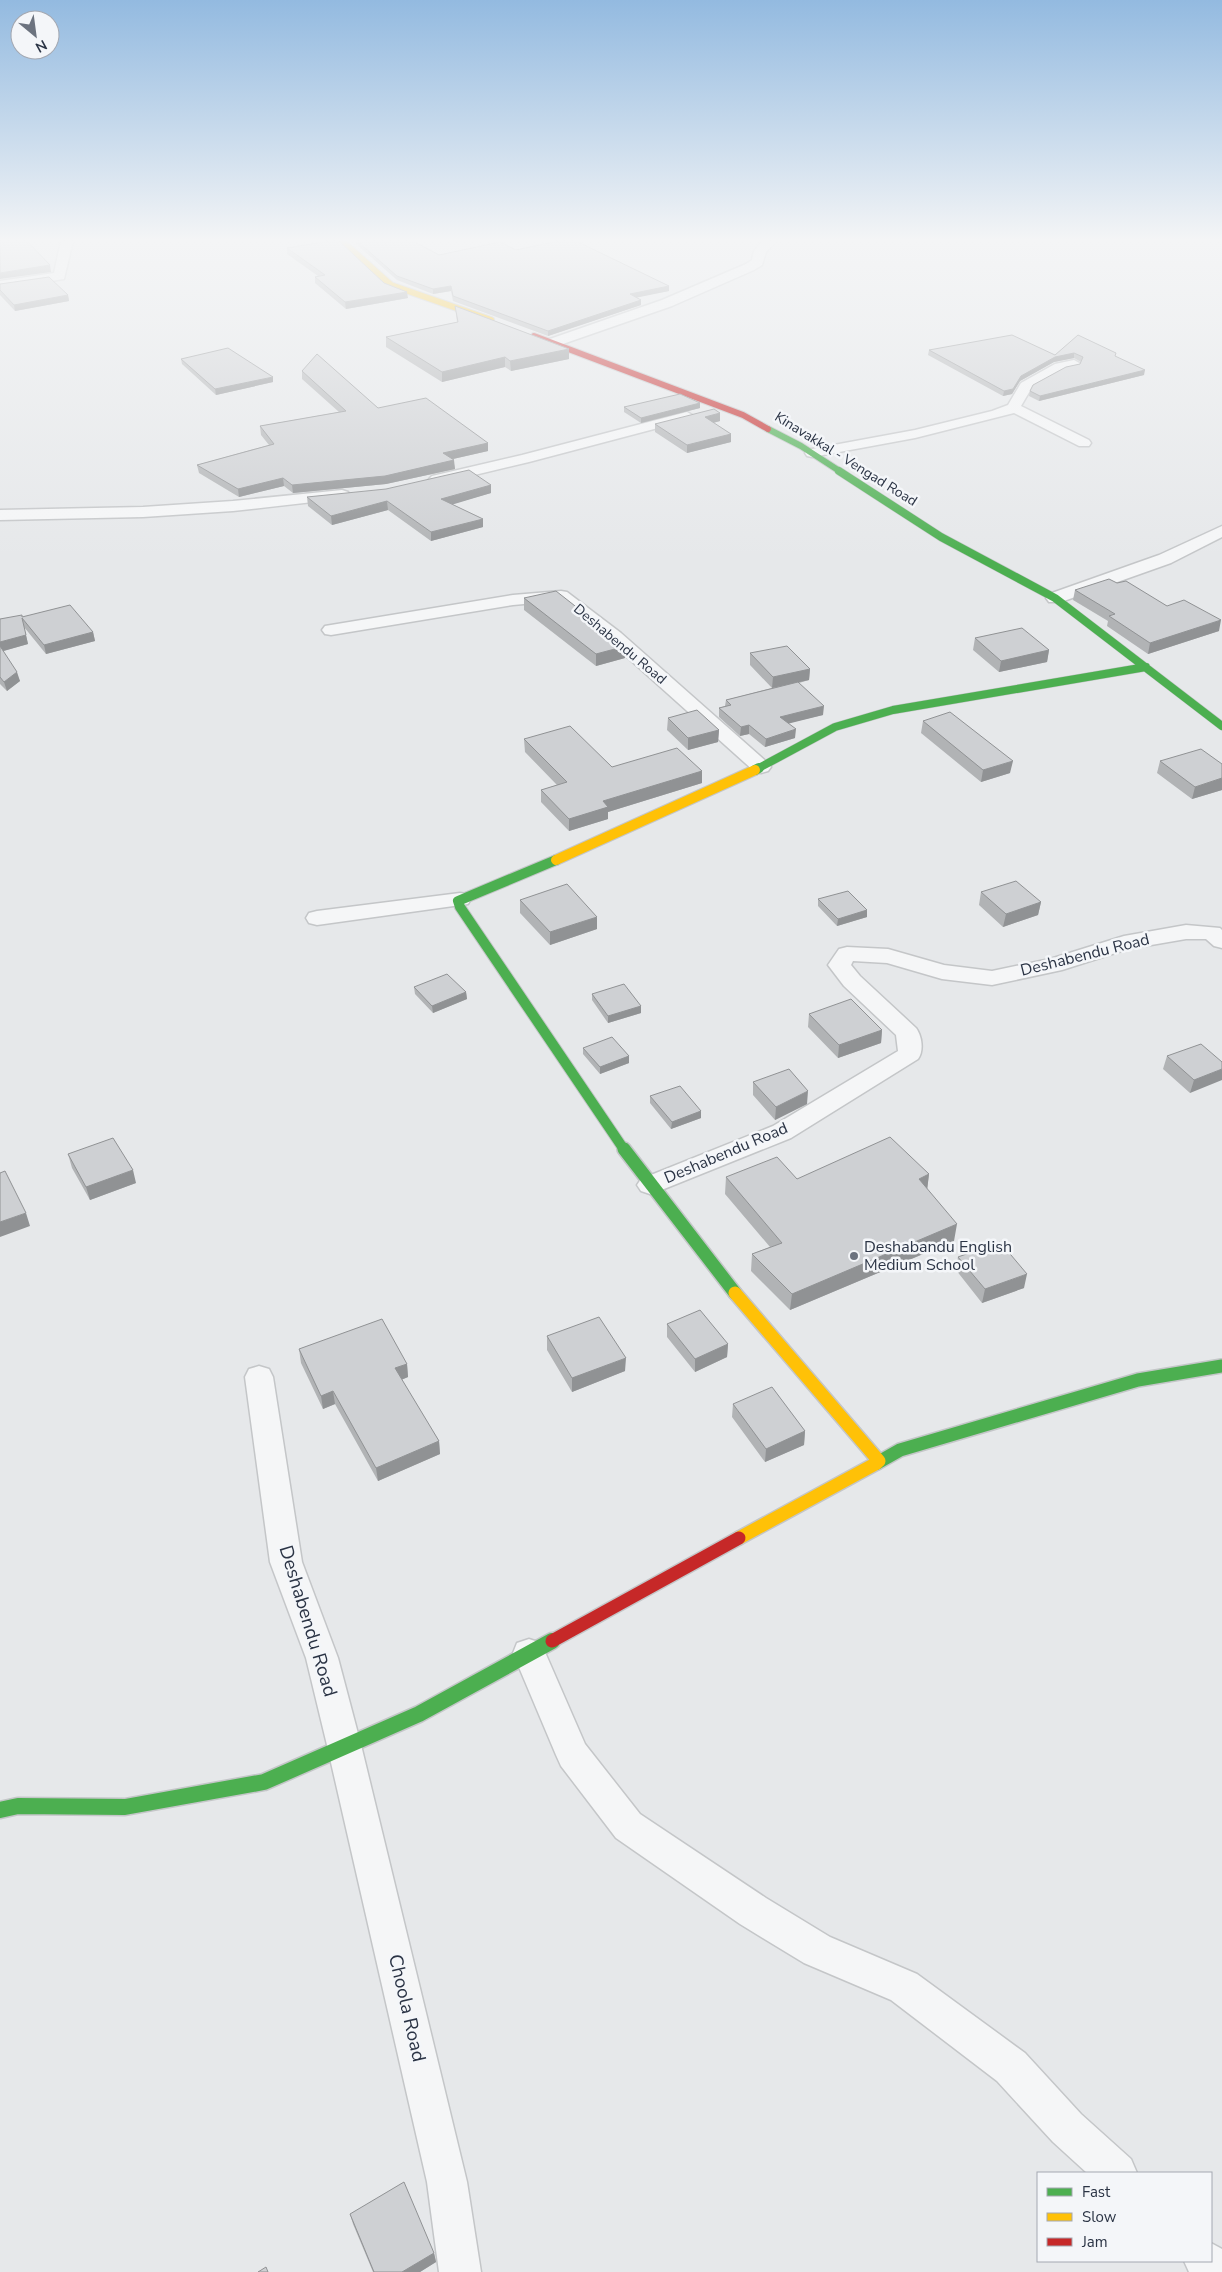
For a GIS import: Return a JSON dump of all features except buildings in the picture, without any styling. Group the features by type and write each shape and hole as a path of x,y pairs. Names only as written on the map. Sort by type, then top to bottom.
{"street":[{"name":"Kinavakkal - Vengad Road","path":"563,347 743,415 812,453 941,538 1055,598 1222,726"},
{"path":"1013,408 1026,386 1060,367 1074,364"},
{"path":"425,482 724,408"},
{"path":"812,453 915,434 997,414 1013,408 1024,411 1084,444"},
{"path":"0,515 143,512 233,506 360,493"},
{"path":"1055,598 1165,560 1222,531"},
{"name":"Deshabendu Road","path":"331,630 513,600 561,596 615,637 761,767"},
{"path":"316,918 460,899 537,869 761,767 835,727 893,710 1146,667"},
{"name":"Deshabendu Road","path":"460,899 458,906 463,914 498,962 650,1185 782,1132 910,1054 908,1033 852,981 839,964 847,954 888,956 942,972 992,978 1054,965 1124,943 1186,932 1212,933 1222,941"},
{"path":"650,1185 782,1351 879,1461"},
{"path":"0,1810 18,1806 125,1807 264,1782 344,1745 419,1714 900,1450 1138,1380 1222,1366"},
{"name":"Deshabendu Road","path":"259,1377 286,1562 322,1658 344,1745"},
{"path":"529,1653 573,1755 628,1826 753,1911 817,1950 904,1987 1011,2067 1067,2128 1116,2172"},
{"name":"Choola Road","path":"344,1745 447,2182 460,2272"},
{"path":"1206,2262 1214,2272"}],"traffic: fast":[{"path":"768,429 801,446 941,537 1055,598 1222,726"},
{"path":"755,770 835,727 893,710 1146,667"},
{"path":"556,860 458,901 460,907 631,1160 735,1293"},
{"path":"877,1463 900,1450 1138,1380 1222,1366"},
{"path":"0,1810 18,1806 125,1807 264,1782 419,1714 552,1641"}],"traffic: slow":[{"path":"556,860 755,770"},
{"path":"735,1293 879,1461"},
{"path":"739,1538 877,1463"}],"traffic: jam":[{"path":"563,347 743,415 768,429"},
{"path":"552,1641 739,1538"}],"place":[{"name":"Deshabandu English Medium School","path":"854,1256"}]}
